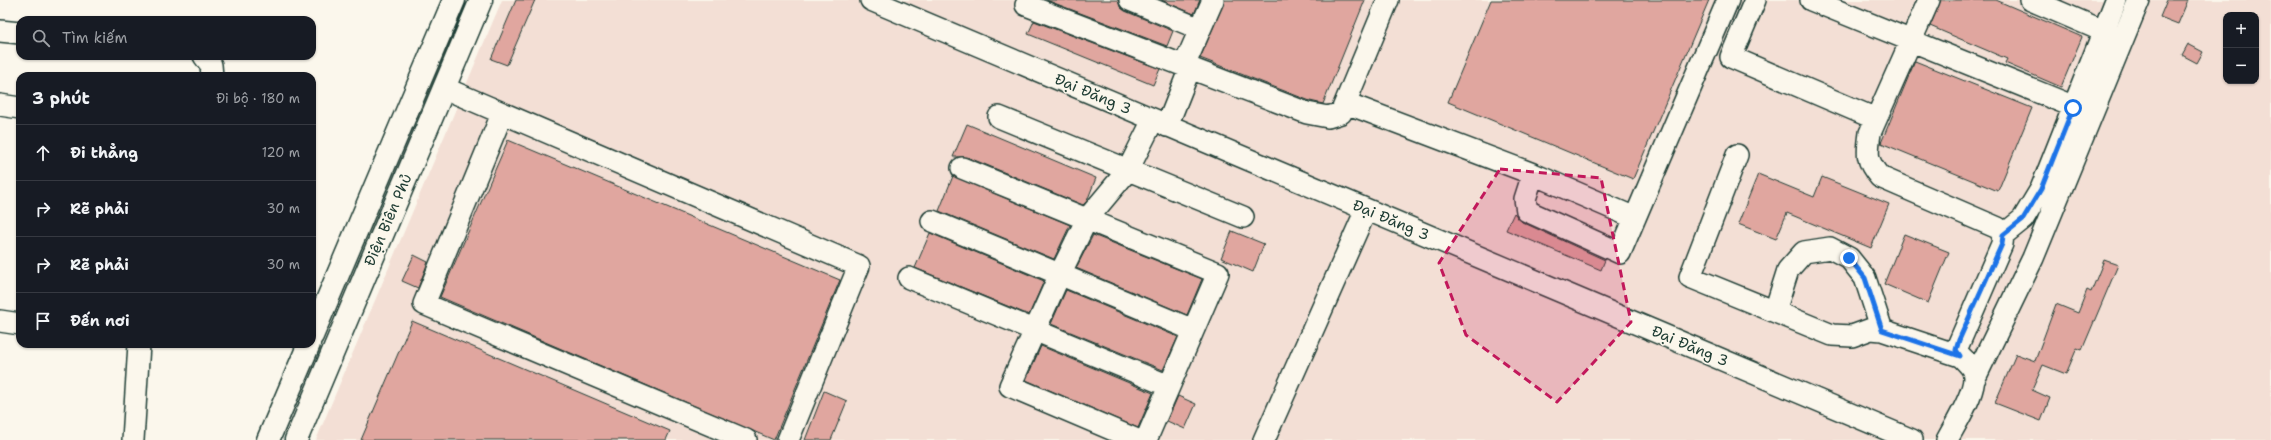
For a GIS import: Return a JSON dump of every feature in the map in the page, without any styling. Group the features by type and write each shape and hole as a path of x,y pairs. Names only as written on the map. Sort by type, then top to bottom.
{"main road":[{"name":"Điện Biên Phủ","path":"316,327 454,0"},
{"name":"Điện Biên Phủ","path":"296,440 481,0"},
{"path":"268,440 307,348"}],"street":[{"name":"Đại Đăng 3","path":"871,0 1912,440"},
{"path":"1130,0 1200,28"},
{"path":"1137,440 1010,386 1086,219 1128,170 1160,123 1187,67 1200,28 1213,0"},
{"path":"1026,5 1307,113 1328,117 1341,113 1388,0"},
{"path":"1532,174 1525,200 1527,211 1620,253 1728,0"},
{"path":"1755,0 1731,57 1876,119"},
{"path":"1811,0 2083,111"},
{"path":"1929,0 1870,133 1868,151 1870,165 1880,177 1998,228 2003,235 2002,244 1959,340 1956,350 1972,370 1974,380"},
{"path":"2031,0 2123,40"},
{"path":"1947,440 1972,391 1974,380 2033,258 2083,111 2103,31 2116,0"},
{"path":"2003,235 2023,219 2041,189 2123,40 2139,0"},
{"path":"0,31 16,33"},
{"path":"207,60 211,65 212,72"},
{"path":"444,88 859,266 788,440"},
{"path":"1346,103 1532,174 1635,218"},
{"path":"0,105 16,107"},
{"path":"502,114 424,304 746,440"},
{"path":"999,117 1243,217"},
{"path":"1737,155 1690,277 1832,335 1852,336 1871,329 1882,330 1960,356"},
{"path":"962,168 1218,273 1146,440"},
{"path":"1264,440 1366,210"},
{"path":"932,221 1193,330"},
{"path":"1775,311 1788,270 1804,252 1830,248 1849,258 1865,278 1882,330"},
{"path":"909,278 1169,386"},
{"path":"0,321 16,323"},
{"path":"132,440 139,348"}],"highlighted area":[{"path":"1500,169 1601,178 1631,322 1557,402 1466,335 1439,263"}],"shaded area":[{"path":"502,0 2271,0 2271,440 316,440"}],"building":[{"path":"516,0 535,0 507,65 491,59"},
{"path":"1046,0 1118,0 1120,7 1125,11 1173,31 1167,46"},
{"path":"1161,0 1200,0 1194,14"},
{"path":"1225,0 1365,0 1323,104 1310,101 1200,58"},
{"path":"1491,0 1709,0 1633,179 1448,102"},
{"path":"1941,0 1996,0 2082,37 2061,87 2005,63 2007,59 1930,26"},
{"path":"2167,0 2188,0 2178,24 2160,17"},
{"path":"1034,21 1160,69 1153,85 1028,34"},
{"path":"2188,44 2203,52 2197,63 2182,55"},
{"path":"1915,61 2032,108 1998,191 1881,143"},
{"path":"967,124 1096,178 1087,201 1083,205 967,157 953,157"},
{"path":"508,140 840,280 774,440 440,297"},
{"path":"1758,174 1814,197 1822,177 1889,204 1871,248 1787,213 1776,239 1738,224"},
{"path":"953,176 1070,225 1054,259 939,211"},
{"path":"1514,213 1522,222 1605,260 1601,270 1506,230"},
{"path":"1232,231 1264,244 1253,272 1221,258"},
{"path":"930,233 1044,281 1029,315 915,268"},
{"path":"1904,234 1949,252 1928,303 1884,284"},
{"path":"1093,235 1202,279 1187,315 1076,268"},
{"path":"414,255 428,262 418,288 402,281"},
{"path":"2104,260 2118,265 2082,350 2077,348 2066,374 2043,365 2032,390 2050,398 2041,421 1995,403 2016,354 2035,361 2056,304 2078,313 2087,290 2091,292"},
{"path":"1066,290 1178,337 1163,370 1051,324"},
{"path":"412,321 670,431 666,440 361,440"},
{"path":"1041,346 1153,393 1138,428 1026,380"},
{"path":"824,391 847,401 831,440 805,440"},
{"path":"1178,396 1196,404 1185,429 1167,421"}],"route":[{"path":"1849,258 1865,278 1882,330 1960,356 1956,350 1959,340 2002,244 2003,235 2023,219 2041,189 2073,108"}]}
